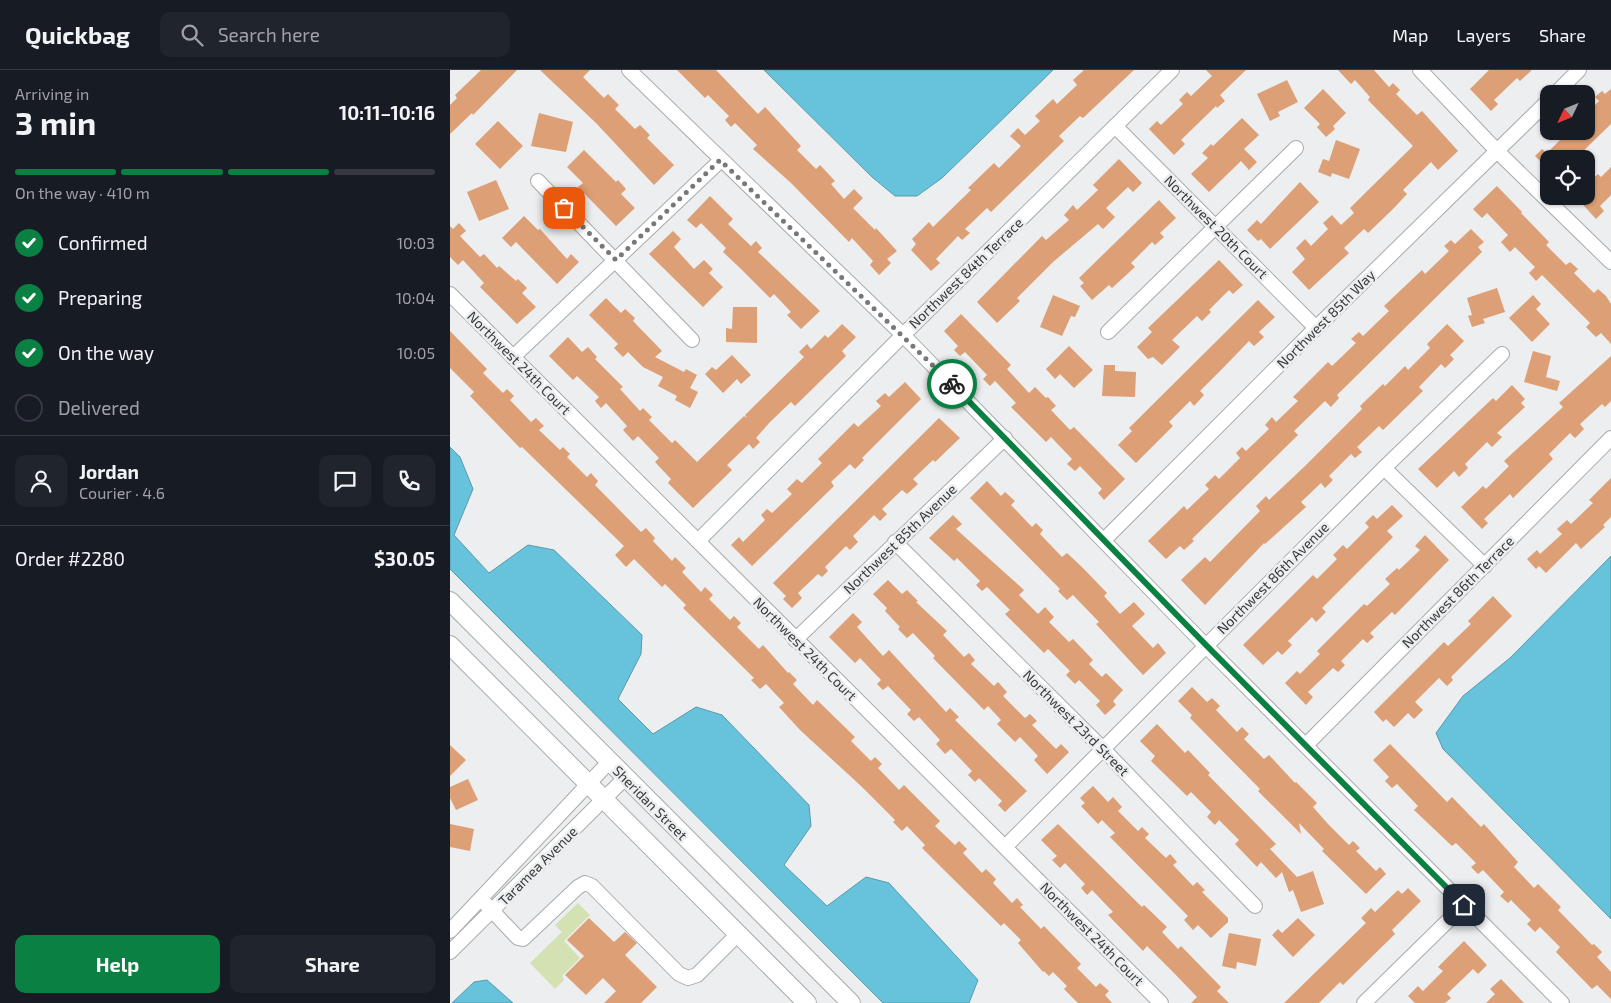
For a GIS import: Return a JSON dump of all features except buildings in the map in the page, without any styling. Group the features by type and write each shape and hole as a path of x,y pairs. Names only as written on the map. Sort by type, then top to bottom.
{"main road":[{"name":"Sheridan Street","path":"450,601 851,1003"},
{"path":"450,645 807,1003"}],"street":[{"path":"629,70 903,335 1206,645 1562,1003"},
{"name":"Northwest 84th Terrace","path":"698,541 903,335 1172,70"},
{"path":"1420,70 1498,152 1608,252"},
{"path":"1564,85 1579,70"},
{"name":"Northwest 85th Way","path":"1104,540 1316,328 1540,109"},
{"name":"Northwest 20th Court","path":"1116,127 1216,225 1316,328"},
{"path":"1108,332 1296,148"},
{"path":"513,357 720,160"},
{"path":"538,181 692,340"},
{"name":"Northwest 24th Court","path":"450,294 1160,1003"},
{"name":"Northwest 86th Avenue","path":"1005,847 1384,468 1502,354"},
{"name":"Northwest 85th Avenue","path":"795,640 1005,438"},
{"name":"Northwest 86th Terrace","path":"1306,745 1611,438"},
{"path":"1384,468 1485,566"},
{"name":"Northwest 23rd Street","path":"896,542 1103,749 1255,906"},
{"name":"Taramea Avenue","path":"450,930 609,762"},
{"name":"Taramea Avenue","path":"450,952 625,778"},
{"path":"481,899 518,938 523,939 585,882 592,886 679,974 688,978 697,975 738,934"},
{"path":"1364,1003 1464,905"}],"green space":[{"path":"578,903 590,915 564,941 580,958 562,976 564,980 555,989 530,963 562,932 555,925"}],"water":[{"path":"764,70 1053,70 942,178 917,196 895,196 872,177"},
{"path":"450,447 460,457 473,489 454,535 489,573 528,545 554,550 642,635 641,654 618,699 653,734 696,707 722,715 809,805 811,826 784,865 827,906 866,877 889,883 978,980 969,1003 883,1003 450,569"},
{"path":"1611,556 1611,919 1443,749 1436,733 1463,696 1510,658"},
{"path":"487,980 513,1003 452,1003 474,982"}],"way so far":[{"path":"564,208 616,260 720,160 952,384"}],"route":[{"path":"952,384 1206,645 1464,905"}]}
